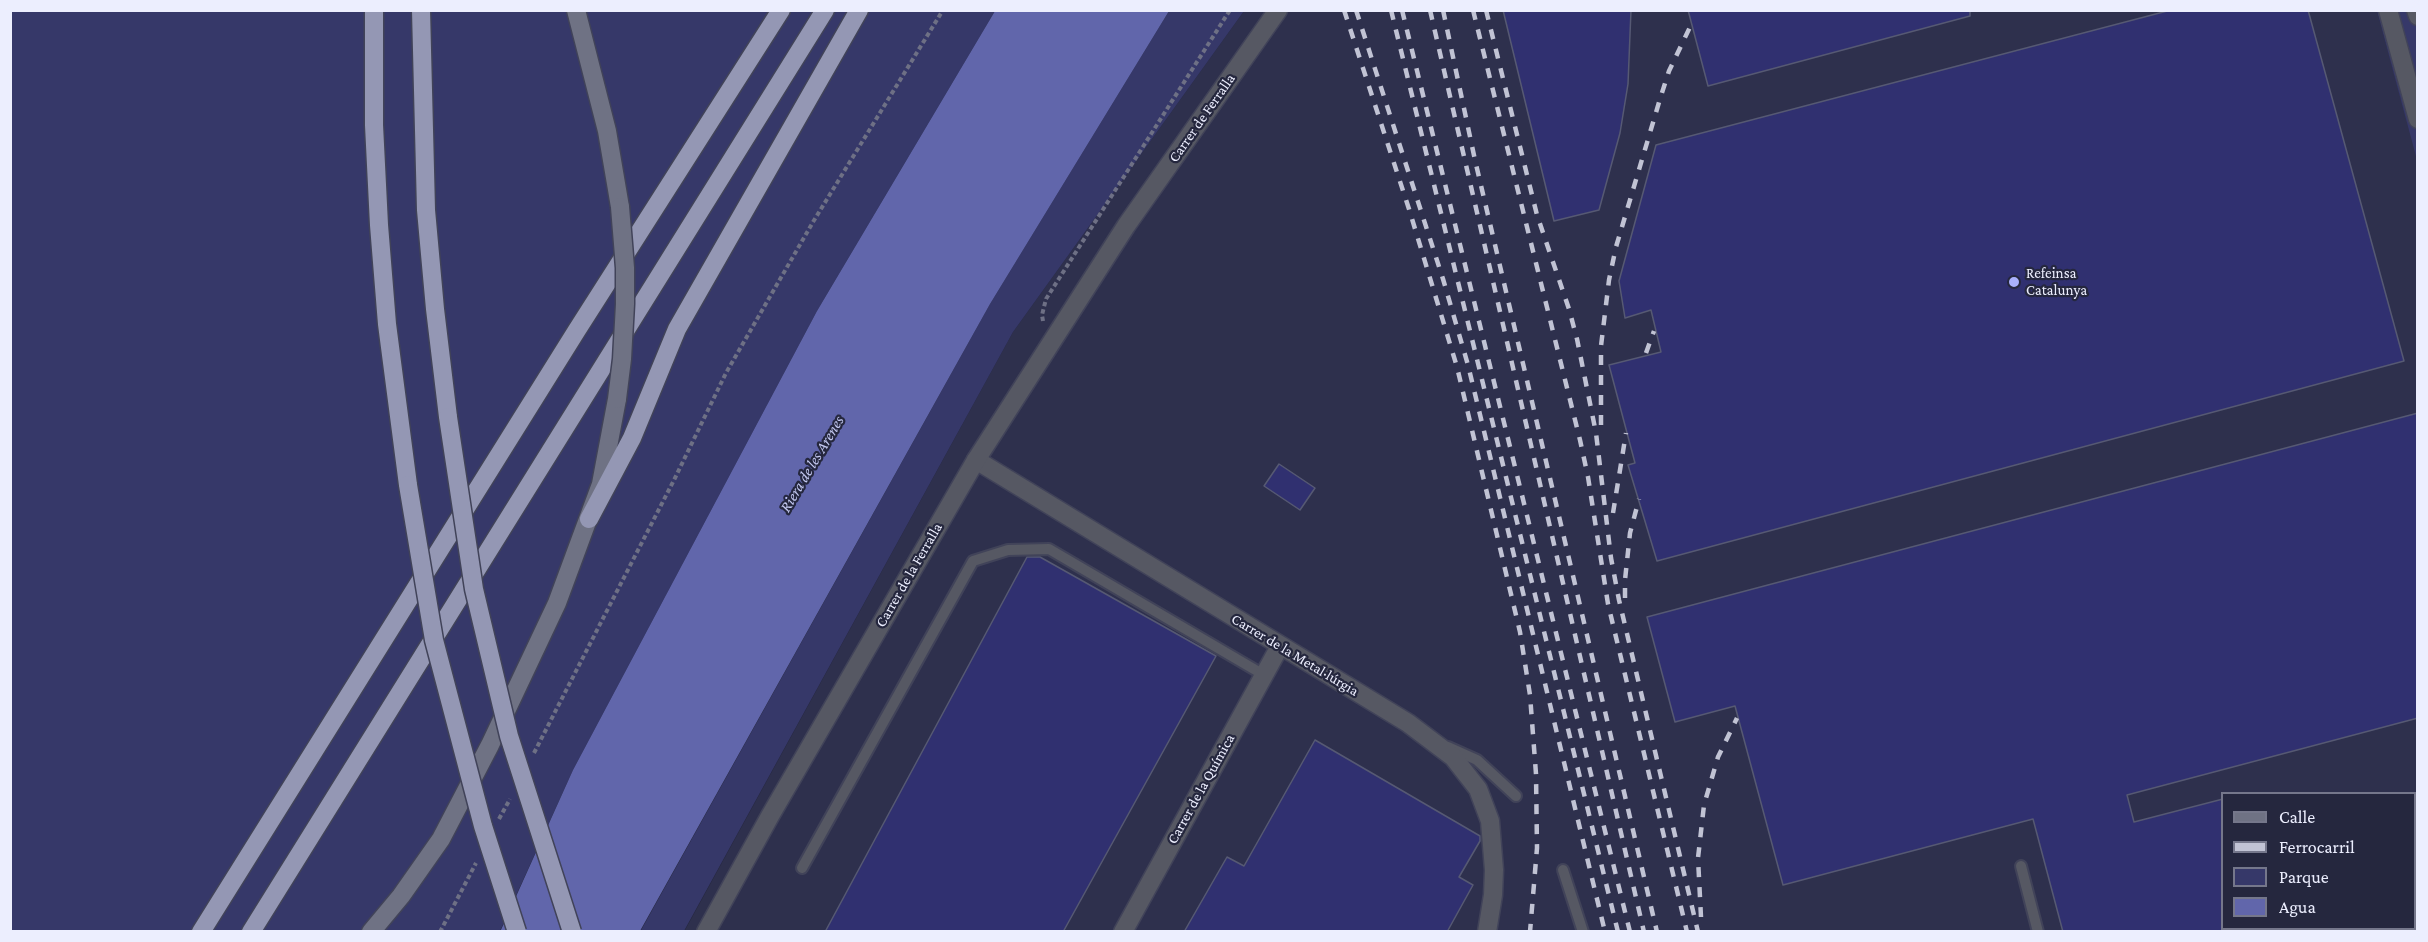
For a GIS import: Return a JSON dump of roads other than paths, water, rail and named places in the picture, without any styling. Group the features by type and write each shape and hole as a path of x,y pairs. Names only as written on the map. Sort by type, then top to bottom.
{"highway":[{"path":"374,10 374,125 380,237 390,347 408,485 434,640 480,816 517,932"},
{"path":"421,10 426,210 448,417 474,589 509,736 572,932"},
{"path":"201,932 577,330 781,10"},
{"path":"251,932 825,10"},
{"path":"589,519 632,438 682,320 860,10"}],"main road":[{"path":"370,932 408,887 441,839 490,745 557,603 604,472 622,359 625,268 620,207 607,131 576,10"}],"street":[{"name":"Carrer de Ferralla","path":"1126,226 1278,10"},
{"path":"2388,10 2418,119"},
{"path":"2416,10 2418,16"},
{"name":"Carrer de la Ferralla","path":"706,932 770,816 976,460 1126,226"},
{"name":"Carrer de la Metal·lúrgia","path":"976,460 1434,741 1466,771 1478,789 1490,821 1494,870 1493,895 1487,932"},
{"name":"Carrer de la Química","path":"1123,932 1280,646"}],"lane":[{"path":"802,868 973,561 1008,550 1049,549 1264,675"},
{"path":"1434,741 1478,760 1516,796"},
{"path":"2021,866 2038,932"},
{"path":"1563,870 1583,932"}],"water":[{"name":"Riera de les Arenes","path":"995,11 1169,11 990,304 640,931 500,932 573,770 817,311"}],"railway":[{"path":"1344,10 1409,209 1457,367 1520,632 1530,695 1536,774 1537,848 1530,932"},
{"path":"1356,10 1443,279 1468,365 1605,932"},
{"path":"1391,10 1618,932"},
{"path":"1402,10 1630,932"},
{"path":"1430,10 1644,932"},
{"path":"1443,10 1475,160 1657,932"},
{"path":"1473,10 1580,440 1608,604 1687,932"},
{"path":"1486,10 1537,215 1577,339 1596,433 1611,558 1619,600 1698,932"},
{"path":"1601,425 1601,346 1609,280 1616,247 1669,71 1690,27"},
{"path":"1646,353 1654,331"},
{"path":"1613,513 1626,433"},
{"path":"1625,598 1630,533 1639,499"},
{"path":"1701,917 1698,858 1704,805 1718,757 1737,718"}],"place":[{"name":"Refeinsa Catalunya","path":"2014,282"}]}
